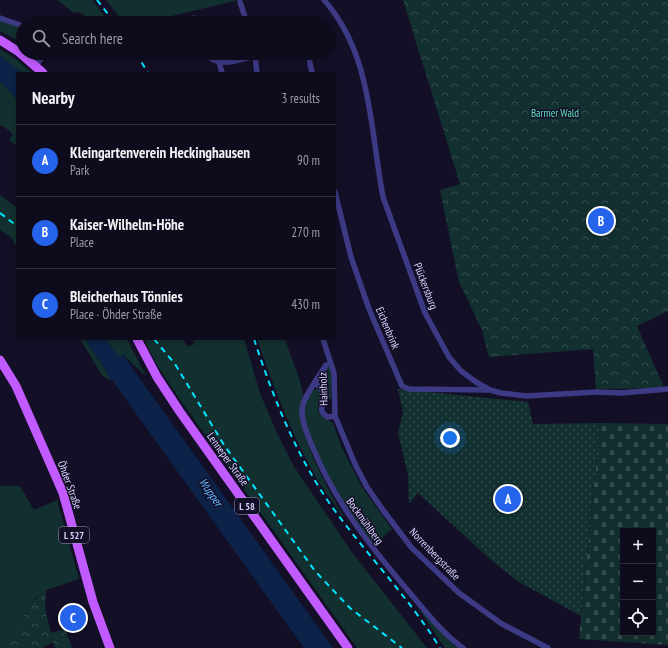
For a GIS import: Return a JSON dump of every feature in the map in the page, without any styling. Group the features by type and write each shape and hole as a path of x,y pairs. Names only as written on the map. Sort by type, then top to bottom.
{"main road":[{"path":"0,40 16,51"},
{"path":"29,60 42,72"},
{"name":"Lenneper Straße","path":"138,340 157,377 180,412 348,648"},
{"name":"Öhder Straße","path":"0,360 16,386 63,493 93,602 110,648"}],"street":[{"name":"Plückersburg","path":"324,0 336,16"},
{"path":"240,2 245,16"},
{"name":"Plückersburg","path":"336,17 354,48 364,77 383,197 425,313 449,356 461,371 490,390 526,396 597,392 621,393 668,389"},
{"path":"0,18 16,24"},
{"path":"36,65 40,60"},
{"path":"214,60 219,62 229,60"},
{"path":"255,60 258,72"},
{"path":"309,60 312,72"},
{"path":"219,62 222,72"},
{"name":"Eichenbrink","path":"336,196 351,257 367,302 402,386 409,389 490,390"},
{"name":"Hainholz","path":"323,340 334,373 335,416"},
{"name":"Bockmühlberg","path":"326,365 305,397 302,416 304,427 330,487 346,514 388,567 429,615 463,648"},
{"path":"315,383 324,391 325,394 322,412 327,417 335,416"},
{"name":"Norrenbergstraße","path":"335,416 344,441 367,487 411,547 470,602 479,606 517,634 548,648"}],"green space":[{"path":"57,0 92,0 105,16 85,16 79,12 74,13"},
{"path":"106,0 239,0 172,16 119,16"},
{"name":"Barmer Wald","path":"403,0 668,0 668,311 637,326 664,388 596,389 593,349 489,357 482,330 459,282 440,190 460,184"},
{"path":"0,21 16,26 16,39 0,31"},
{"path":"0,49 17,60 31,72 21,72 0,56"},
{"path":"0,82 4,84 16,99 16,145 9,140 13,134 2,125 0,127"},
{"path":"0,195 16,207 16,246 11,237 0,230"},
{"path":"81,340 86,340 107,372 110,381 102,375"},
{"path":"107,340 128,340 146,376 123,355 120,357 112,349"},
{"path":"144,340 184,340 188,347 194,343 194,340 244,340 260,393 277,433 293,465 351,551 427,648 357,648 157,365"},
{"path":"257,340 285,340 302,390 303,398 300,414 308,443 318,469 344,516 343,517 317,479 302,451"},
{"path":"329,363 332,376 331,399 327,398 329,392 322,383 324,372"},
{"path":"315,389 319,389 322,395 318,407 319,414 333,423 342,448 362,487 392,529 373,546 341,498 318,456 310,436 305,418 305,404 308,396"},
{"path":"398,389 528,402 533,424 600,423 581,616 519,582 491,560 418,493 409,504 408,475 398,433 403,412"},
{"path":"600,423 668,424 668,645 579,639"},
{"path":"0,486 20,486 34,510 57,500 79,579 46,590 35,598 3,648 0,648"},
{"path":"46,590 45,609 51,633 65,629 72,648 55,648 53,642 42,648 3,648 34,600"},
{"path":"417,606 457,648 445,648"}],"water":[{"path":"0,56 21,72 16,72 16,99 5,85 0,82"},
{"name":"Wupper","path":"86,340 107,340 112,349 120,357 123,355 333,648 304,648 112,380 110,381 107,372"}],"railway":[{"path":"97,0 110,16"},
{"path":"140,60 147,72"},
{"path":"0,213 16,225"},
{"path":"155,340 175,364 224,445 315,571 350,608 402,648"},
{"path":"254,340 286,424 317,485 343,522 414,610 440,648"}],"place":[{"name":"Kaiser-Wilhelm-Höhe","path":"601,221"},
{"name":"Kleingartenverein Heckinghausen","path":"508,499"},
{"name":"Bleicherhaus Tönnies","path":"73,618"}]}
